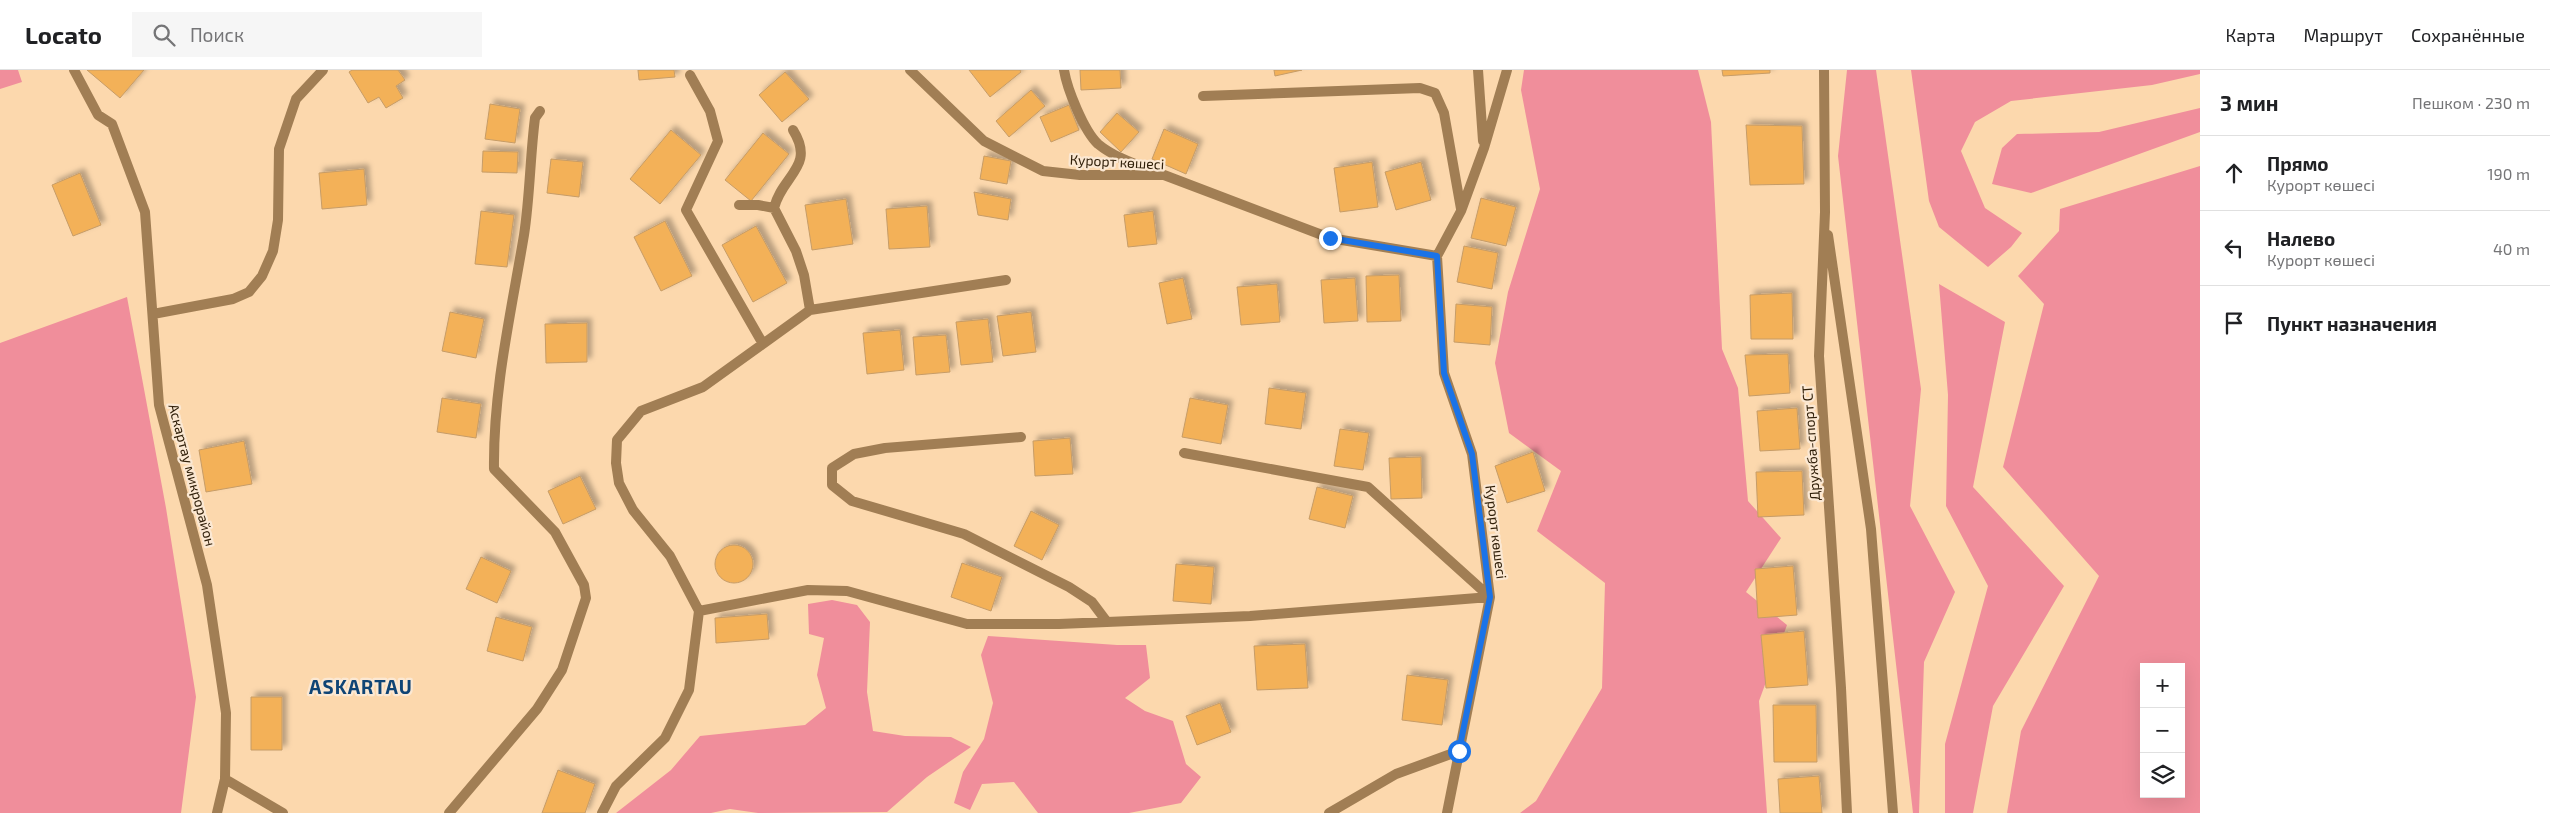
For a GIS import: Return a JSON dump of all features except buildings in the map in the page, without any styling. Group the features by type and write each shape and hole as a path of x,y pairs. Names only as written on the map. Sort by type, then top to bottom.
{"street":[{"name":"Аскартау микрорайон","path":"74,70 98,115 112,124 145,212 159,405 208,585 226,714 225,779 217,813"},
{"path":"153,314 233,299 249,292 262,276 273,251 278,220 279,149 296,99 322,70"},
{"name":"Курорт көшесі","path":"910,70 984,140 1043,171 1080,175 1164,175 1330,238 1437,256 1444,373 1472,454 1490,597 1447,813"},
{"path":"1064,70 1076,110 1097,143 1114,154 1164,175"},
{"path":"1478,70 1484,148"},
{"path":"1437,256 1461,211 1484,148 1507,70"},
{"name":"Дружба-спорт СТ","path":"1824,70 1825,212 1818,356 1841,688 1847,813"},
{"path":"690,75 710,110 718,141 686,210 763,344"},
{"path":"1203,96 1420,88 1435,93 1444,114 1461,211"},
{"path":"449,813 531,716 547,694 562,670 586,598 584,585 555,532 494,470 494,436 504,342 524,234 535,118 540,111"},
{"path":"793,130 799,140 802,154 796,171 778,196 774,208 796,251 804,275 810,310"},
{"path":"740,206 758,205 774,208"},
{"path":"1825,212 1871,529 1893,813"},
{"path":"602,813 616,786 665,738 689,690 699,611 670,556 633,510 620,482 616,463 617,440 641,411 703,387 810,310 1006,280"},
{"path":"1021,437 885,448 854,454 832,468 832,485 852,501 964,534 1077,592 1092,602 1107,622"},
{"path":"1184,453 1368,487 1490,597"},
{"path":"699,611 808,590 847,591 967,624 1107,622 1250,616 1490,597"},
{"path":"1329,813 1396,774 1459,751"},
{"path":"225,779 283,813"}],"shaded area":[{"path":"0,70 18,70 22,82 0,89"},
{"path":"1524,70 1698,70 1711,122 1722,349 1738,388 1748,501 1781,538 1746,592 1787,625 1759,701 1767,813 1520,813 1536,801 1602,688 1605,583 1537,531 1561,471 1509,433 1495,363 1508,292 1540,189 1521,90"},
{"path":"1847,70 1876,70 1921,389 1910,506 1955,592 1924,662 1919,813 1913,813 1838,156"},
{"path":"1911,70 2200,70 2200,74 2152,85 2011,101 1975,122 1961,151 1985,208 2022,233 2011,247 1988,267 1939,227 1929,201"},
{"path":"2200,108 2200,132 2031,193 1992,184 2002,148 2017,134 2099,132"},
{"path":"2200,166 2200,813 2007,813 2021,731 2099,576 2003,467 2044,304 2018,276 2059,231 2060,209"},
{"path":"1939,284 2005,322 1973,487 2064,586 1993,706 1973,813 1945,813 1945,744 1988,586 1946,506 1948,395"},
{"path":"127,297 166,508 196,697 181,813 0,813 0,343"},
{"path":"832,600 857,605 870,622 867,692 873,731 905,736 951,737 971,747 927,777 887,812 758,813 730,809 711,813 616,813 671,770 700,736 805,725 826,708 817,675 824,638 809,634 808,604"},
{"path":"988,636 1117,645 1146,645 1150,678 1125,698 1145,711 1173,721 1186,764 1201,777 1181,803 1129,813 1038,813 1014,782 982,784 970,810 954,803 963,772 984,739 993,703 981,655"}],"district":[{"name":"ASKARTAU","path":"361,687"}],"route":[{"path":"1330,238 1437,256 1444,373 1472,454 1490,597 1459,751"}]}
